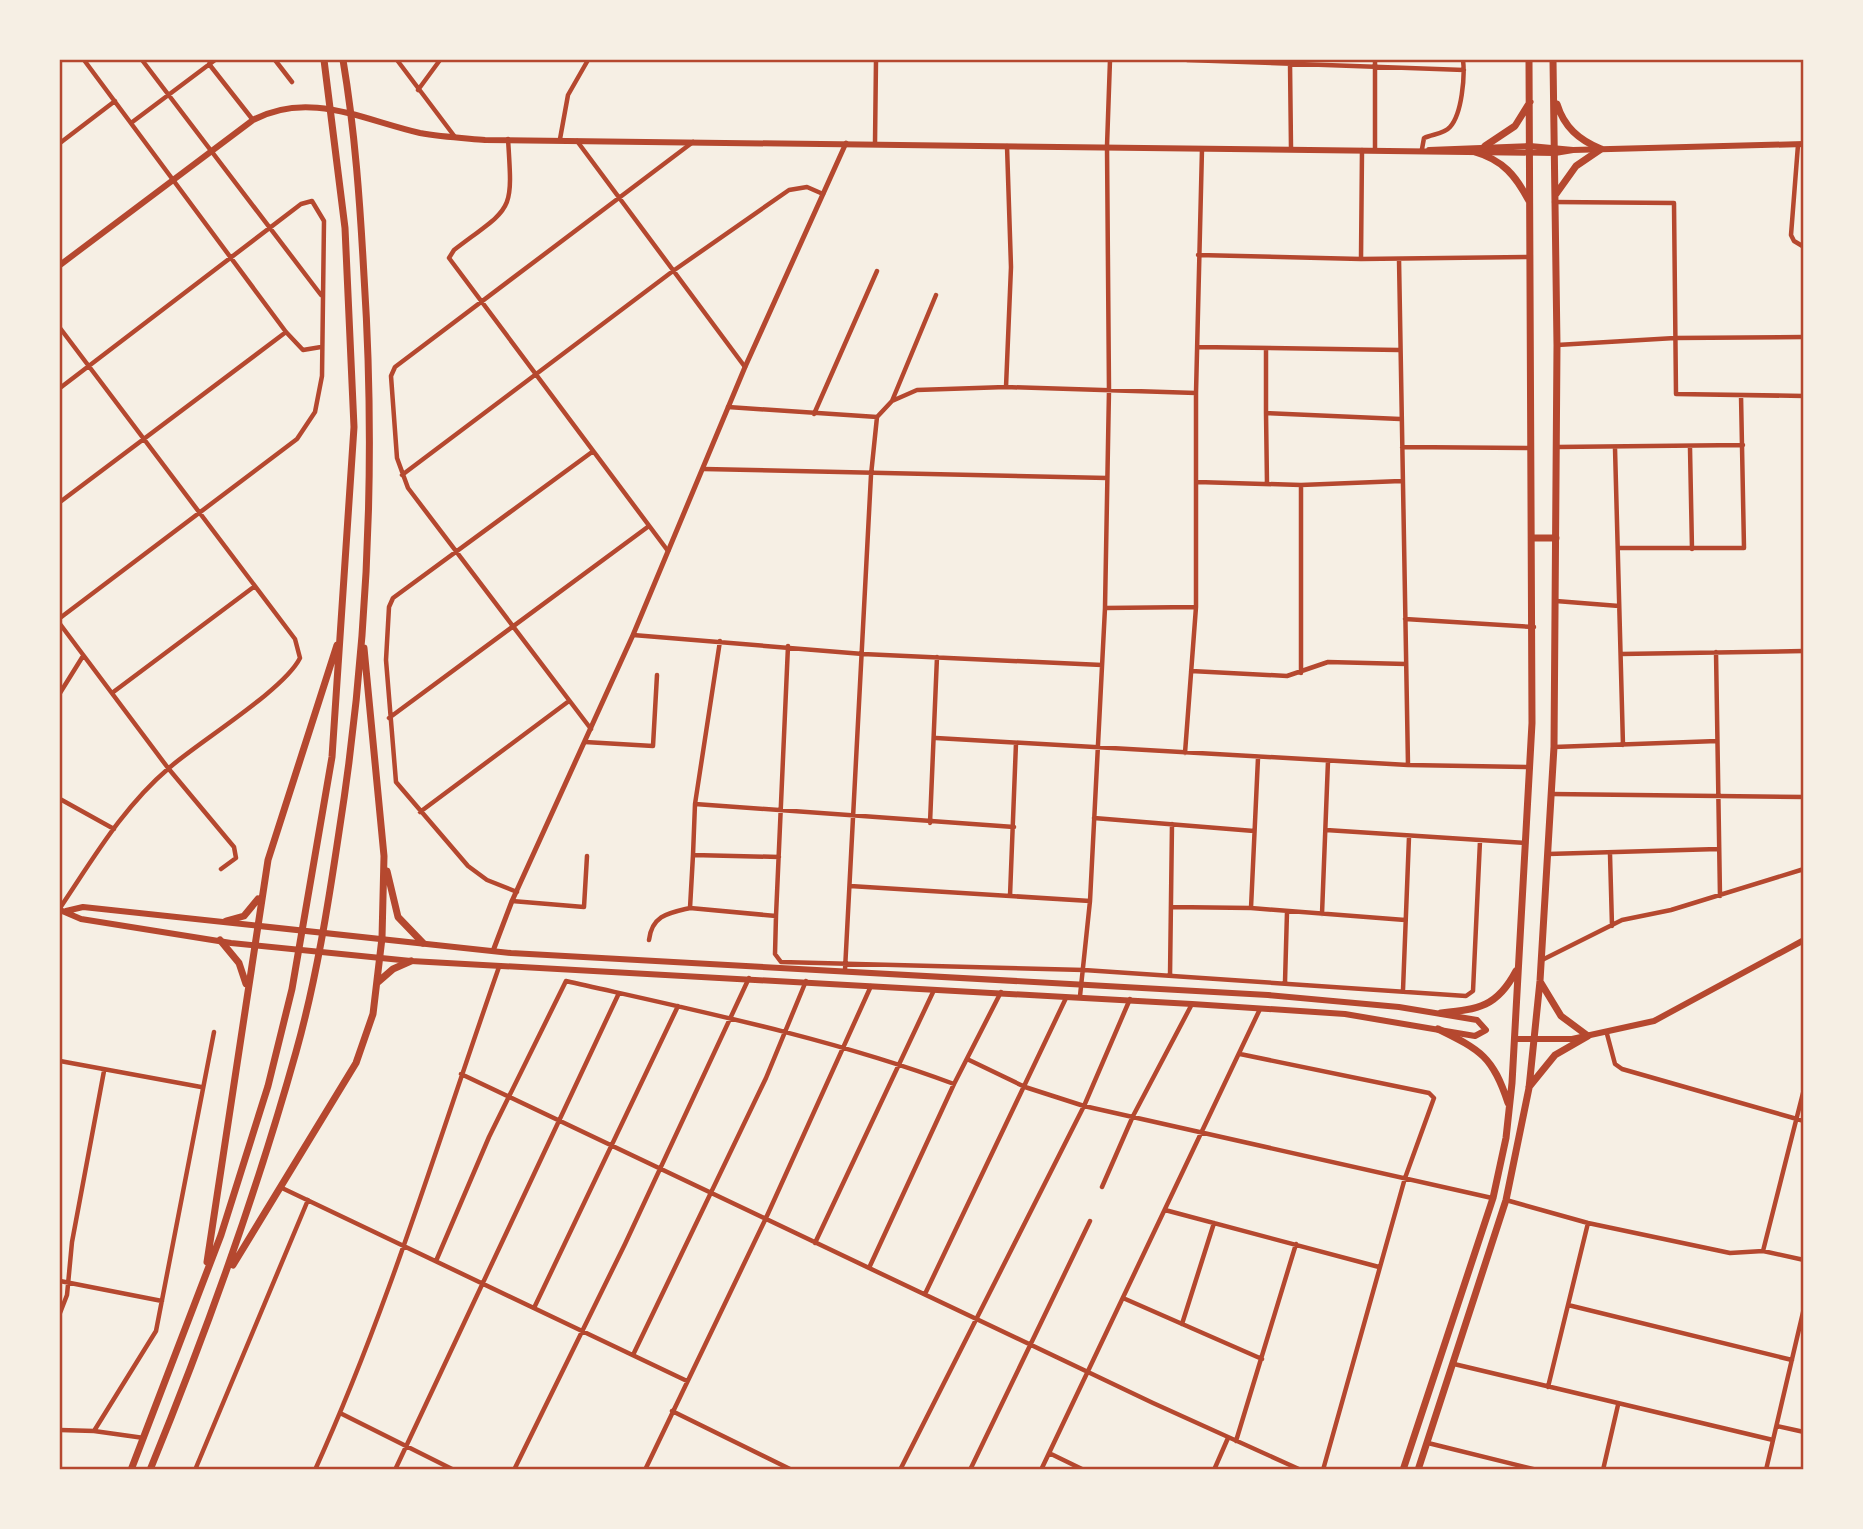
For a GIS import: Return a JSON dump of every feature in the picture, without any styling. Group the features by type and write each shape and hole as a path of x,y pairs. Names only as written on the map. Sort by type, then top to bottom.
{"main road":[{"path":"131,1469 206,1276 268,1086 292,989 332,757 354,427 345,228 324,60"},
{"path":"150,1469 225,1278 296,1050 329,895 349,768 363,639 371,385 353,135 343,60"},
{"path":"1403,1469 1493,1198 1510,1107 1531,767 1534,627 1530,60"},
{"path":"1418,1469 1506,1200 1529,1088 1540,981 1554,747 1557,345 1553,60"},
{"path":"1554,95 1566,124 1576,135 1601,149"},
{"path":"1485,146 1515,126 1531,101"},
{"path":"60,265 210,150 253,120 280,107 316,107 418,132 456,138 1362,149 1485,146 1573,150 1801,145"},
{"path":"1426,149 1475,152 1530,149"},
{"path":"1554,200 1576,166 1601,149"},
{"path":"1475,152 1491,156 1511,172 1531,205"},
{"path":"1534,538 1556,538"},
{"path":"206,1276 263,889 280,818 341,635"},
{"path":"225,1278 282,1188 360,1054 373,1014 382,939 384,856 363,639"},
{"path":"384,856 398,917 423,943"},
{"path":"226,921 251,910 263,889"},
{"path":"83,907 257,923 493,951 1082,983 1333,1000 1477,1020 1486,1030 1475,1036 1345,1014 1130,999 411,961 220,940 81,919 62,910 83,907"},
{"path":"220,940 239,964 247,988"},
{"path":"1516,1039 1607,1034 1669,1014 1804,940"},
{"path":"650,973 651,959"},
{"path":"377,982 393,969 411,961"},
{"path":"1441,1013 1489,1003 1508,986 1518,967"},
{"path":"1540,981 1561,1016 1588,1036"},
{"path":"1438,1029 1483,1053 1500,1079 1510,1107"},
{"path":"1529,1088 1555,1055 1588,1036"}],"street":[{"path":"84,60 286,332 303,350 321,347"},
{"path":"142,60 322,296"},
{"path":"131,123 215,60"},
{"path":"275,60 292,82"},
{"path":"397,60 456,138"},
{"path":"418,90 440,60"},
{"path":"560,139 568,95 589,60"},
{"path":"875,143 876,60"},
{"path":"1080,996 1090,901 1105,608 1110,390 1107,146 1111,60"},
{"path":"1187,60 1375,62 1464,70"},
{"path":"1426,149 1424,138 1442,133 1454,122 1464,83 1462,60"},
{"path":"1375,62 1375,149"},
{"path":"1290,63 1291,148"},
{"path":"209,64 253,120"},
{"path":"60,143 115,101"},
{"path":"508,139 512,192 510,203 502,214 454,250 449,258 668,551"},
{"path":"577,141 745,367"},
{"path":"591,729 420,507 402,475 395,440 392,371 480,301 694,141"},
{"path":"493,951 633,635 704,469 727,407 846,144"},
{"path":"1006,387 1011,267 1007,144"},
{"path":"1801,145 1791,234 1794,242 1804,247"},
{"path":"1185,753 1196,607 1196,393 1202,147"},
{"path":"1361,259 1362,149"},
{"path":"402,475 673,271 789,190 807,187 823,194"},
{"path":"1554,200 1674,203 1676,394 1804,396"},
{"path":"60,388 301,204 312,201 317,205 324,221 320,393 307,426 297,439 60,618"},
{"path":"1198,255 1361,259 1531,257"},
{"path":"1399,259 1408,765"},
{"path":"814,414 877,271"},
{"path":"845,970 871,475 877,417 892,401 936,295"},
{"path":"60,328 295,639 300,658 284,678 168,768 138,797 62,910"},
{"path":"60,502 286,332"},
{"path":"1557,345 1675,338 1804,337"},
{"path":"1197,347 1399,350"},
{"path":"1266,348 1267,484"},
{"path":"892,401 917,390 1006,387 1196,393"},
{"path":"1618,548 1744,548 1741,395"},
{"path":"727,407 877,417"},
{"path":"1266,413 1400,418"},
{"path":"1557,447 1690,448 1743,445"},
{"path":"1402,447 1533,447"},
{"path":"1615,448 1623,745"},
{"path":"1690,448 1692,549"},
{"path":"517,892 487,880 468,866 396,782 386,660 390,603 592,452"},
{"path":"704,469 871,475 1107,478"},
{"path":"1197,482 1301,485 1401,481"},
{"path":"1301,485 1301,673"},
{"path":"389,718 649,526"},
{"path":"111,694 255,586"},
{"path":"1556,601 1619,606"},
{"path":"1105,608 1196,607"},
{"path":"1405,619 1534,627"},
{"path":"60,624 168,768 234,847 236,858 221,869"},
{"path":"633,635 720,640 863,654 1102,665"},
{"path":"690,908 695,804 720,640"},
{"path":"788,646 775,954 781,962 846,961 1084,970 1466,996 1473,991 1480,841"},
{"path":"1621,654 1804,651"},
{"path":"1716,652 1720,896"},
{"path":"60,693 83,656"},
{"path":"930,823 936,738 937,656"},
{"path":"1191,671 1287,676 1328,662 1406,664"},
{"path":"585,742 653,746 657,675"},
{"path":"420,812 569,701"},
{"path":"936,738 1258,758 1531,767"},
{"path":"1554,747 1717,741"},
{"path":"1010,896 1016,743"},
{"path":"1251,908 1258,758"},
{"path":"1322,914 1328,761"},
{"path":"1552,794 1804,797"},
{"path":"60,799 114,829"},
{"path":"695,804 1014,827"},
{"path":"1094,818 1254,831"},
{"path":"1170,976 1172,824"},
{"path":"1326,830 1526,844"},
{"path":"1403,990 1409,837"},
{"path":"1548,854 1718,849"},
{"path":"1610,854 1612,926"},
{"path":"693,855 779,857"},
{"path":"513,901 583,907 587,856"},
{"path":"1542,960 1633,917 1648,916 1720,896 1804,869"},
{"path":"850,886 1090,901"},
{"path":"1171,907 1251,908 1405,920"},
{"path":"649,940 656,920 663,914 690,908 776,916"},
{"path":"1285,982 1287,912"},
{"path":"315,1469 340,1413 404,1246 499,967"},
{"path":"514,1469 748,978"},
{"path":"436,1261 509,1096 566,981 844,1048 899,1063 954,1084"},
{"path":"633,1355 713,1193 786,1034 806,981"},
{"path":"645,1469 766,1218 871,985"},
{"path":"815,1242 935,988"},
{"path":"869,1268 954,1084 1001,992"},
{"path":"395,1469 619,993"},
{"path":"925,1294 1067,995"},
{"path":"900,1469 1084,1105 1130,999"},
{"path":"1102,1187 1133,1116 1192,1003"},
{"path":"534,1308 678,1006"},
{"path":"1041,1469 1261,1008"},
{"path":"94,1431 156,1331 201,1087 214,1032"},
{"path":"1607,1034 1615,1064 1622,1069 1804,1121"},
{"path":"1240,1054 1433,1095 1379,1267 1324,1469"},
{"path":"967,1059 1024,1087 1084,1105 1493,1198"},
{"path":"60,1061 201,1087"},
{"path":"60,1313 67,1295 72,1242 104,1071"},
{"path":"461,1074 1228,1438 1301,1469"},
{"path":"1763,1251 1804,1088"},
{"path":"282,1188 687,1381"},
{"path":"195,1469 307,1200"},
{"path":"1506,1200 1588,1223 1730,1253 1763,1251 1804,1260"},
{"path":"1165,1209 1379,1267"},
{"path":"970,1469 1090,1221"},
{"path":"1182,1324 1214,1223"},
{"path":"1548,1387 1588,1223"},
{"path":"1236,1441 1296,1244"},
{"path":"60,1281 162,1301"},
{"path":"1122,1298 1262,1359"},
{"path":"1568,1305 1792,1360"},
{"path":"1766,1469 1804,1308"},
{"path":"1795,1345 1804,1348"},
{"path":"1454,1364 1773,1440"},
{"path":"1603,1469 1618,1405"},
{"path":"672,1412 792,1469"},
{"path":"340,1413 454,1469"},
{"path":"1777,1426 1804,1432"},
{"path":"60,1430 94,1431 144,1438"},
{"path":"1214,1469 1228,1438"},
{"path":"1427,1443 1537,1469"},
{"path":"1049,1453 1084,1469"},
{"path":"774,1469 778,1462"}]}
